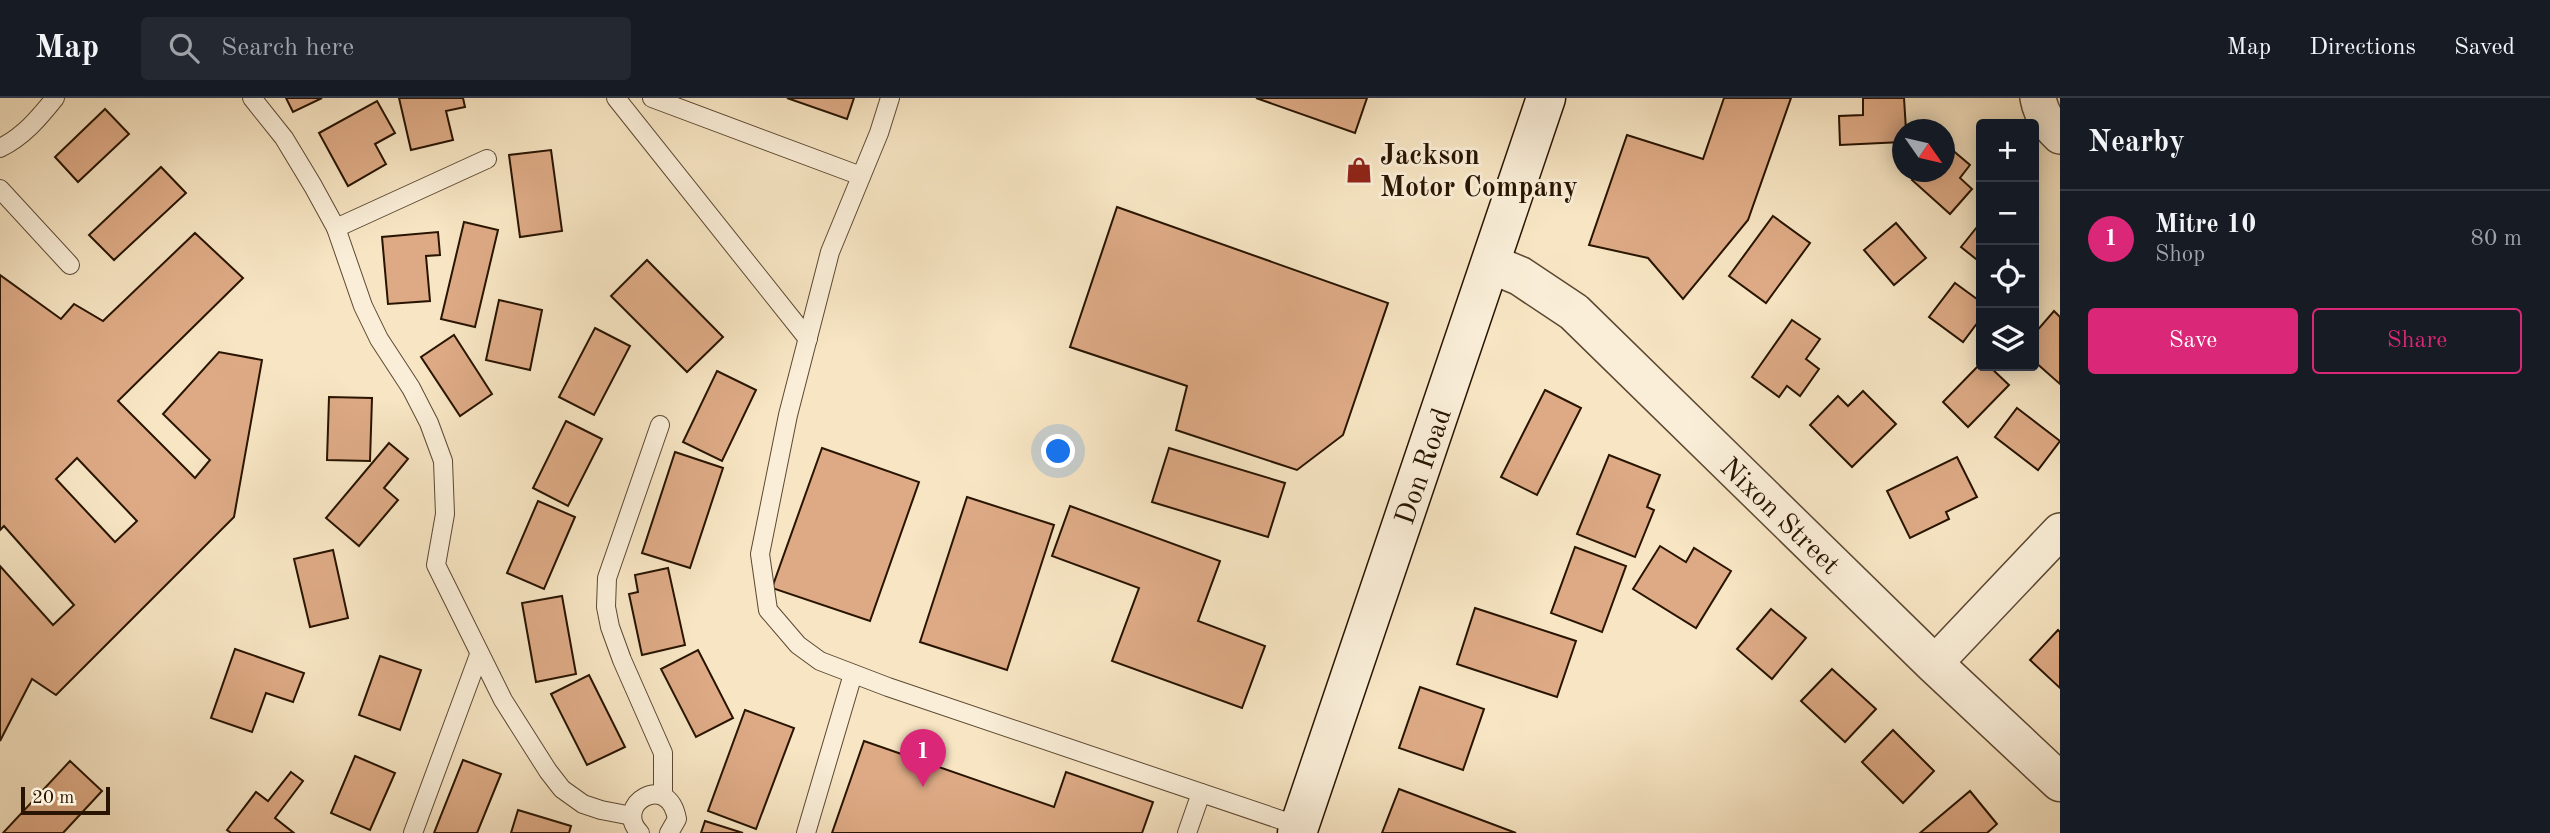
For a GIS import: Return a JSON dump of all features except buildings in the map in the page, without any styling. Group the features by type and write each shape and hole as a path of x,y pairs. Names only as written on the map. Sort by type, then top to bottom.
{"street":[{"name":"Don Road","path":"1298,829 1546,98"},
{"path":"2038,98 2040,110 2060,136"},
{"name":"Nixon Street","path":"1491,264 1520,276 1574,312 1934,664 2060,782"},
{"path":"1934,664 2060,531"}],"lane":[{"path":"0,149 13,142 35,122 55,98"},
{"path":"252,98 284,138 336,228 363,306 379,339 429,423 443,461 445,514 436,565 479,655 503,700 562,789 583,804 632,816"},
{"path":"616,98 808,339"},
{"path":"652,98 861,176"},
{"path":"890,98 830,252 788,415 760,554 768,610 798,645 820,661 1298,829"},
{"path":"336,228 487,159"},
{"path":"0,189 70,265"},
{"path":"660,425 607,578 606,607 622,660 663,753 663,795"},
{"path":"413,833 479,655"},
{"path":"806,833 853,674"},
{"path":"1187,833 1201,793"},
{"path":"640,833 635,828 632,816 637,802 649,794 663,795 674,805 677,820 669,833"}],"place":[{"name":"Jackson Motor Company","path":"1359,170"},
{"name":"Mitre 10","path":"923,787"}]}
